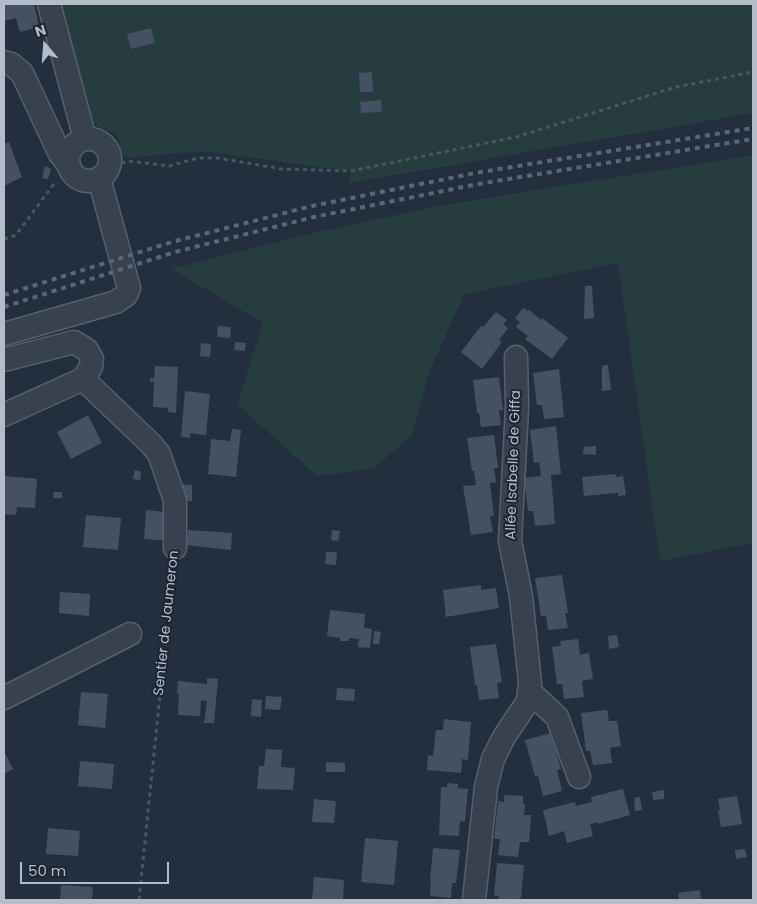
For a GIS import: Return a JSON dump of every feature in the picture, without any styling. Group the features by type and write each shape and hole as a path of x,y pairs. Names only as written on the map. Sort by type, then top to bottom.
{"street":[{"path":"49,4 85,139"},
{"path":"4,62 11,64 22,74 60,154 70,168 76,176 87,181 104,173 110,162 107,149 98,141 85,139 74,146 68,158 70,168"},
{"path":"4,334 116,302 126,295 129,288 104,173"},
{"path":"4,360 74,342 87,350 92,359 91,367 84,378 4,416"},
{"name":"Allée Isabelle de Giffa","path":"474,900 486,786 492,759 528,701 530,682 521,596 510,541 517,408 516,357"},
{"name":"Sentier de Jaumeron","path":"84,378 159,454 175,500 175,548"},
{"path":"4,698 130,634"},
{"path":"529,691 557,718 579,777"}],"path":[{"path":"104,173 128,161 169,166 198,158 218,158 282,169 351,171 516,137 676,87 753,72"},
{"path":"4,239 16,235 55,182 70,168"},
{"name":"Sentier de Jaumeron","path":"139,900 175,548"}],"green space":[{"path":"55,4 753,4 753,113 349,183 351,171 200,151 121,157 118,136 94,124"},
{"path":"753,155 753,543 660,561 618,263 464,294 429,373 412,435 373,469 317,476 237,404 263,323 171,269 309,234 438,206"}],"building":[{"path":"4,4 34,4 39,27 20,32 16,18 4,21"},
{"path":"151,28 155,43 131,49 127,34"},
{"path":"372,72 373,92 360,92 359,73"},
{"path":"381,100 382,112 361,113 360,102"},
{"path":"9,142 22,177 4,186 4,144"},
{"path":"45,166 51,169 48,179 42,178"},
{"path":"585,286 592,286 594,318 584,319"},
{"path":"523,308 529,310 541,320 542,318 568,338 552,359 525,339 528,336 516,327 520,322 515,318"},
{"path":"496,312 507,320 503,324 508,328 499,340 502,342 482,369 461,352 481,326 483,327"},
{"path":"218,326 231,327 230,338 217,337"},
{"path":"235,342 246,343 245,351 234,350"},
{"path":"201,343 211,344 210,357 200,356"},
{"path":"608,365 611,390 602,391 602,366"},
{"path":"155,366 178,367 176,413 168,412 168,408 153,407 154,382 150,382 150,378 154,379"},
{"path":"559,369 564,417 544,419 542,405 537,405 533,373"},
{"path":"499,377 503,410 499,410 501,425 481,427 479,413 477,413 473,380"},
{"path":"185,391 210,394 206,435 190,433 190,438 181,437"},
{"path":"88,415 102,443 71,459 57,432"},
{"path":"556,426 561,474 551,475 555,524 535,526 533,511 528,511 524,478 541,476 539,462 534,463 530,430"},
{"path":"232,429 241,430 236,477 208,474 211,439 230,441"},
{"path":"494,435 498,468 494,468 496,482 490,483 494,516 490,516 493,532 471,535 463,486 476,485 467,438"},
{"path":"596,446 596,455 583,454 584,447"},
{"path":"135,470 141,472 140,480 133,479"},
{"path":"616,474 616,477 623,476 626,495 618,496 618,493 584,496 582,477"},
{"path":"5,476 37,479 35,508 17,507 16,515 4,514"},
{"path":"180,484 192,485 192,501 181,501"},
{"path":"54,492 62,492 62,498 53,498"},
{"path":"146,510 165,512 171,541 144,539"},
{"path":"86,515 121,518 118,550 83,547"},
{"path":"188,530 232,533 231,550 187,545"},
{"path":"332,530 340,531 338,541 331,540"},
{"path":"326,552 337,552 336,565 325,564"},
{"path":"562,575 568,613 565,613 568,628 548,630 546,616 541,616 535,578"},
{"path":"481,585 481,590 496,588 499,608 446,617 443,590"},
{"path":"60,592 90,594 89,616 59,613"},
{"path":"330,610 365,614 364,628 372,629 370,648 358,647 359,639 349,638 349,641 340,641 340,638 327,636"},
{"path":"374,631 381,632 379,644 373,644"},
{"path":"617,635 619,647 609,649 608,636"},
{"path":"578,639 580,655 589,653 593,679 582,681 584,697 564,699 562,684 557,684 552,647 561,646 560,641"},
{"path":"496,644 502,682 497,683 499,698 479,700 470,647"},
{"path":"207,678 218,679 214,723 204,723 207,701 201,700 200,716 178,715 178,681 207,684"},
{"path":"337,688 355,689 354,701 336,700"},
{"path":"81,692 108,694 105,728 78,725"},
{"path":"266,696 282,697 280,710 265,709"},
{"path":"252,699 262,700 261,717 251,716"},
{"path":"607,710 609,721 617,721 621,746 610,748 612,763 593,765 590,751 586,751 581,713"},
{"path":"444,719 471,722 468,760 462,759 461,773 427,770 428,755 433,756 436,730 443,730"},
{"path":"551,733 561,769 557,770 562,791 543,796 525,740"},
{"path":"266,749 282,750 281,767 295,768 293,790 257,789 259,766 264,766"},
{"path":"4,751 13,769 4,774"},
{"path":"80,761 114,764 112,789 78,786"},
{"path":"326,762 345,763 345,772 326,772"},
{"path":"447,783 458,784 458,788 468,789 465,822 460,821 459,836 439,835 441,787 447,787"},
{"path":"623,789 630,815 598,824 598,822 590,824 593,836 567,843 564,831 549,836 543,810 575,802 576,806 592,802 591,797"},
{"path":"664,790 664,799 653,800 652,792"},
{"path":"504,795 523,796 523,804 525,804 524,815 531,815 529,842 520,842 518,857 498,855 500,839 494,839 498,801 504,802"},
{"path":"737,796 742,824 721,827 718,799"},
{"path":"640,797 642,810 635,811 634,798"},
{"path":"314,799 336,801 334,823 312,822"},
{"path":"48,828 80,831 78,856 46,854"},
{"path":"365,838 398,841 394,885 361,882"},
{"path":"433,848 460,850 456,883 452,883 451,898 430,896"},
{"path":"745,849 747,857 736,859 735,850"},
{"path":"497,863 524,865 521,898 519,900 498,900 499,896 494,896"},
{"path":"314,877 344,880 343,900 312,900"},
{"path":"61,885 93,887 92,900 60,900"},
{"path":"700,890 701,900 679,900 678,893"}],"railway":[{"path":"4,295 172,242 312,206 475,173 753,128"},
{"path":"4,307 175,252 314,217 478,184 753,139"}]}
